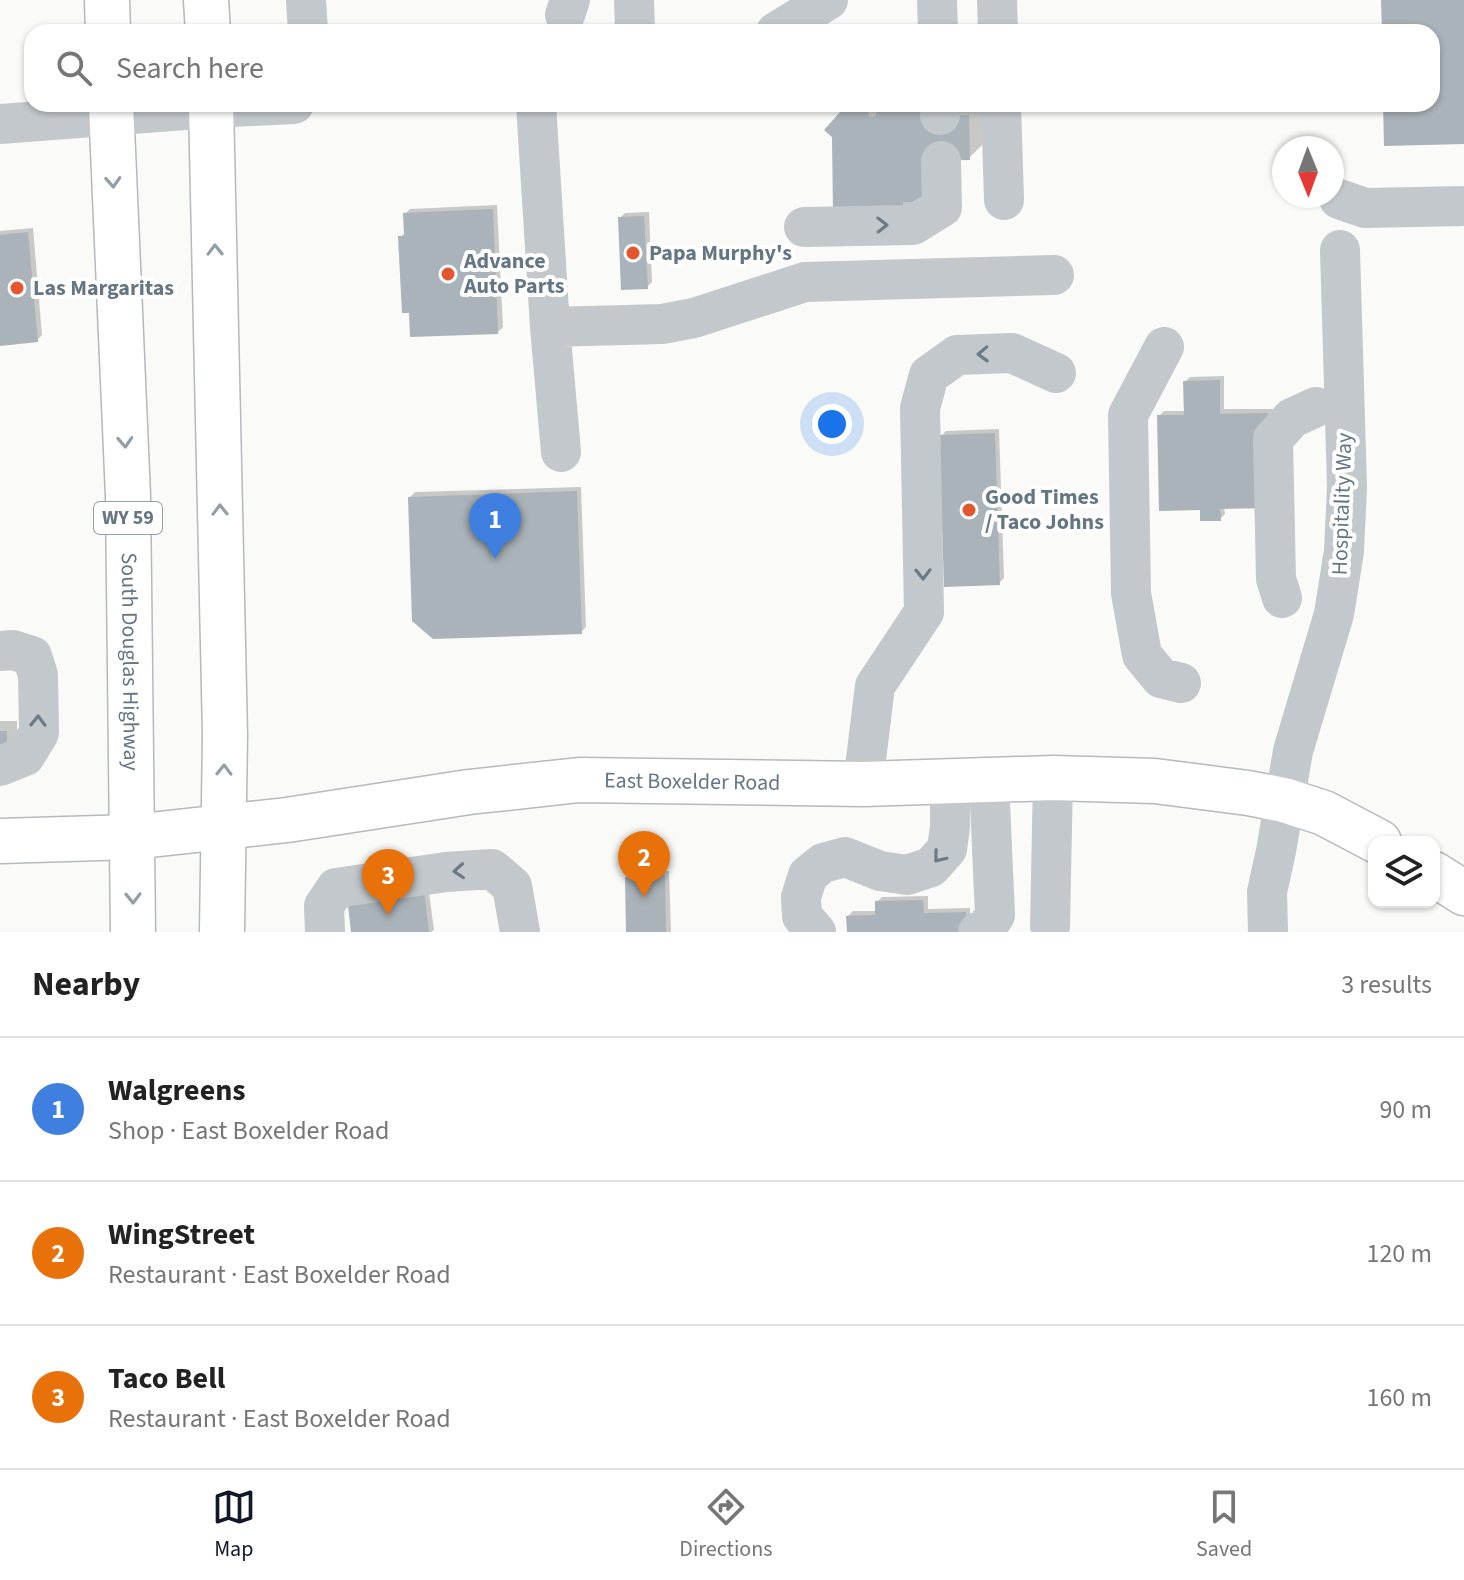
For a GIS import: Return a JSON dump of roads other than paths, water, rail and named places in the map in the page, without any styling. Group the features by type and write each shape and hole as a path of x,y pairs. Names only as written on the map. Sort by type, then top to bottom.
{"main road":[{"path":"107,0 108,24"},
{"path":"206,0 208,24"},
{"name":"South Douglas Highway","path":"111,112 128,496 133,932"},
{"path":"211,112 224,719 222,932"},
{"name":"East Boxelder Road","path":"0,841 132,837 579,780 863,784 1053,778 1155,781 1248,793 1324,813 1368,836"},
{"path":"1440,878 1464,893"}],"street":[{"path":"634,0 635,24"},
{"path":"789,24 828,0"},
{"path":"937,0 938,24"},
{"path":"997,0 998,24"},
{"path":"0,124 89,112"},
{"path":"536,112 561,452"},
{"path":"1001,112 1004,200"},
{"path":"804,227 913,225 942,207 941,161"},
{"path":"1344,201 1365,208 1464,206"},
{"name":"Hospitality Way","path":"1257,931 1276,851 1293,751 1334,614 1344,551 1347,487 1340,250"},
{"path":"550,327 662,324 694,318 805,282 1054,275"},
{"path":"1164,347 1128,415 1131,593 1142,655 1161,678 1181,683"},
{"path":"863,784 875,686 924,612 920,408 929,375 957,355 1012,353 1056,373"},
{"path":"1282,598 1276,579 1273,439 1292,418 1316,407"},
{"path":"0,766 25,756 39,733 38,675 16,654"},
{"path":"1050,926 1053,778"},
{"path":"816,932 802,916 801,897 808,875 823,863 845,857 880,871 907,875 931,867 947,849 950,827 969,782"},
{"path":"969,782 995,915 984,931 978,932"},
{"path":"325,932 324,906 336,888 446,872 492,869 512,886 520,932"}],"place":[{"name":"Papa Murphy's","path":"633,253"},
{"name":"Advance Auto Parts","path":"448,274"},
{"name":"Las Margaritas","path":"17,288"},
{"name":"Good Times / Taco Johns","path":"969,510"},
{"name":"Walgreens","path":"495,559"},
{"name":"WingStreet","path":"644,897"},
{"name":"Taco Bell","path":"388,915"}]}
